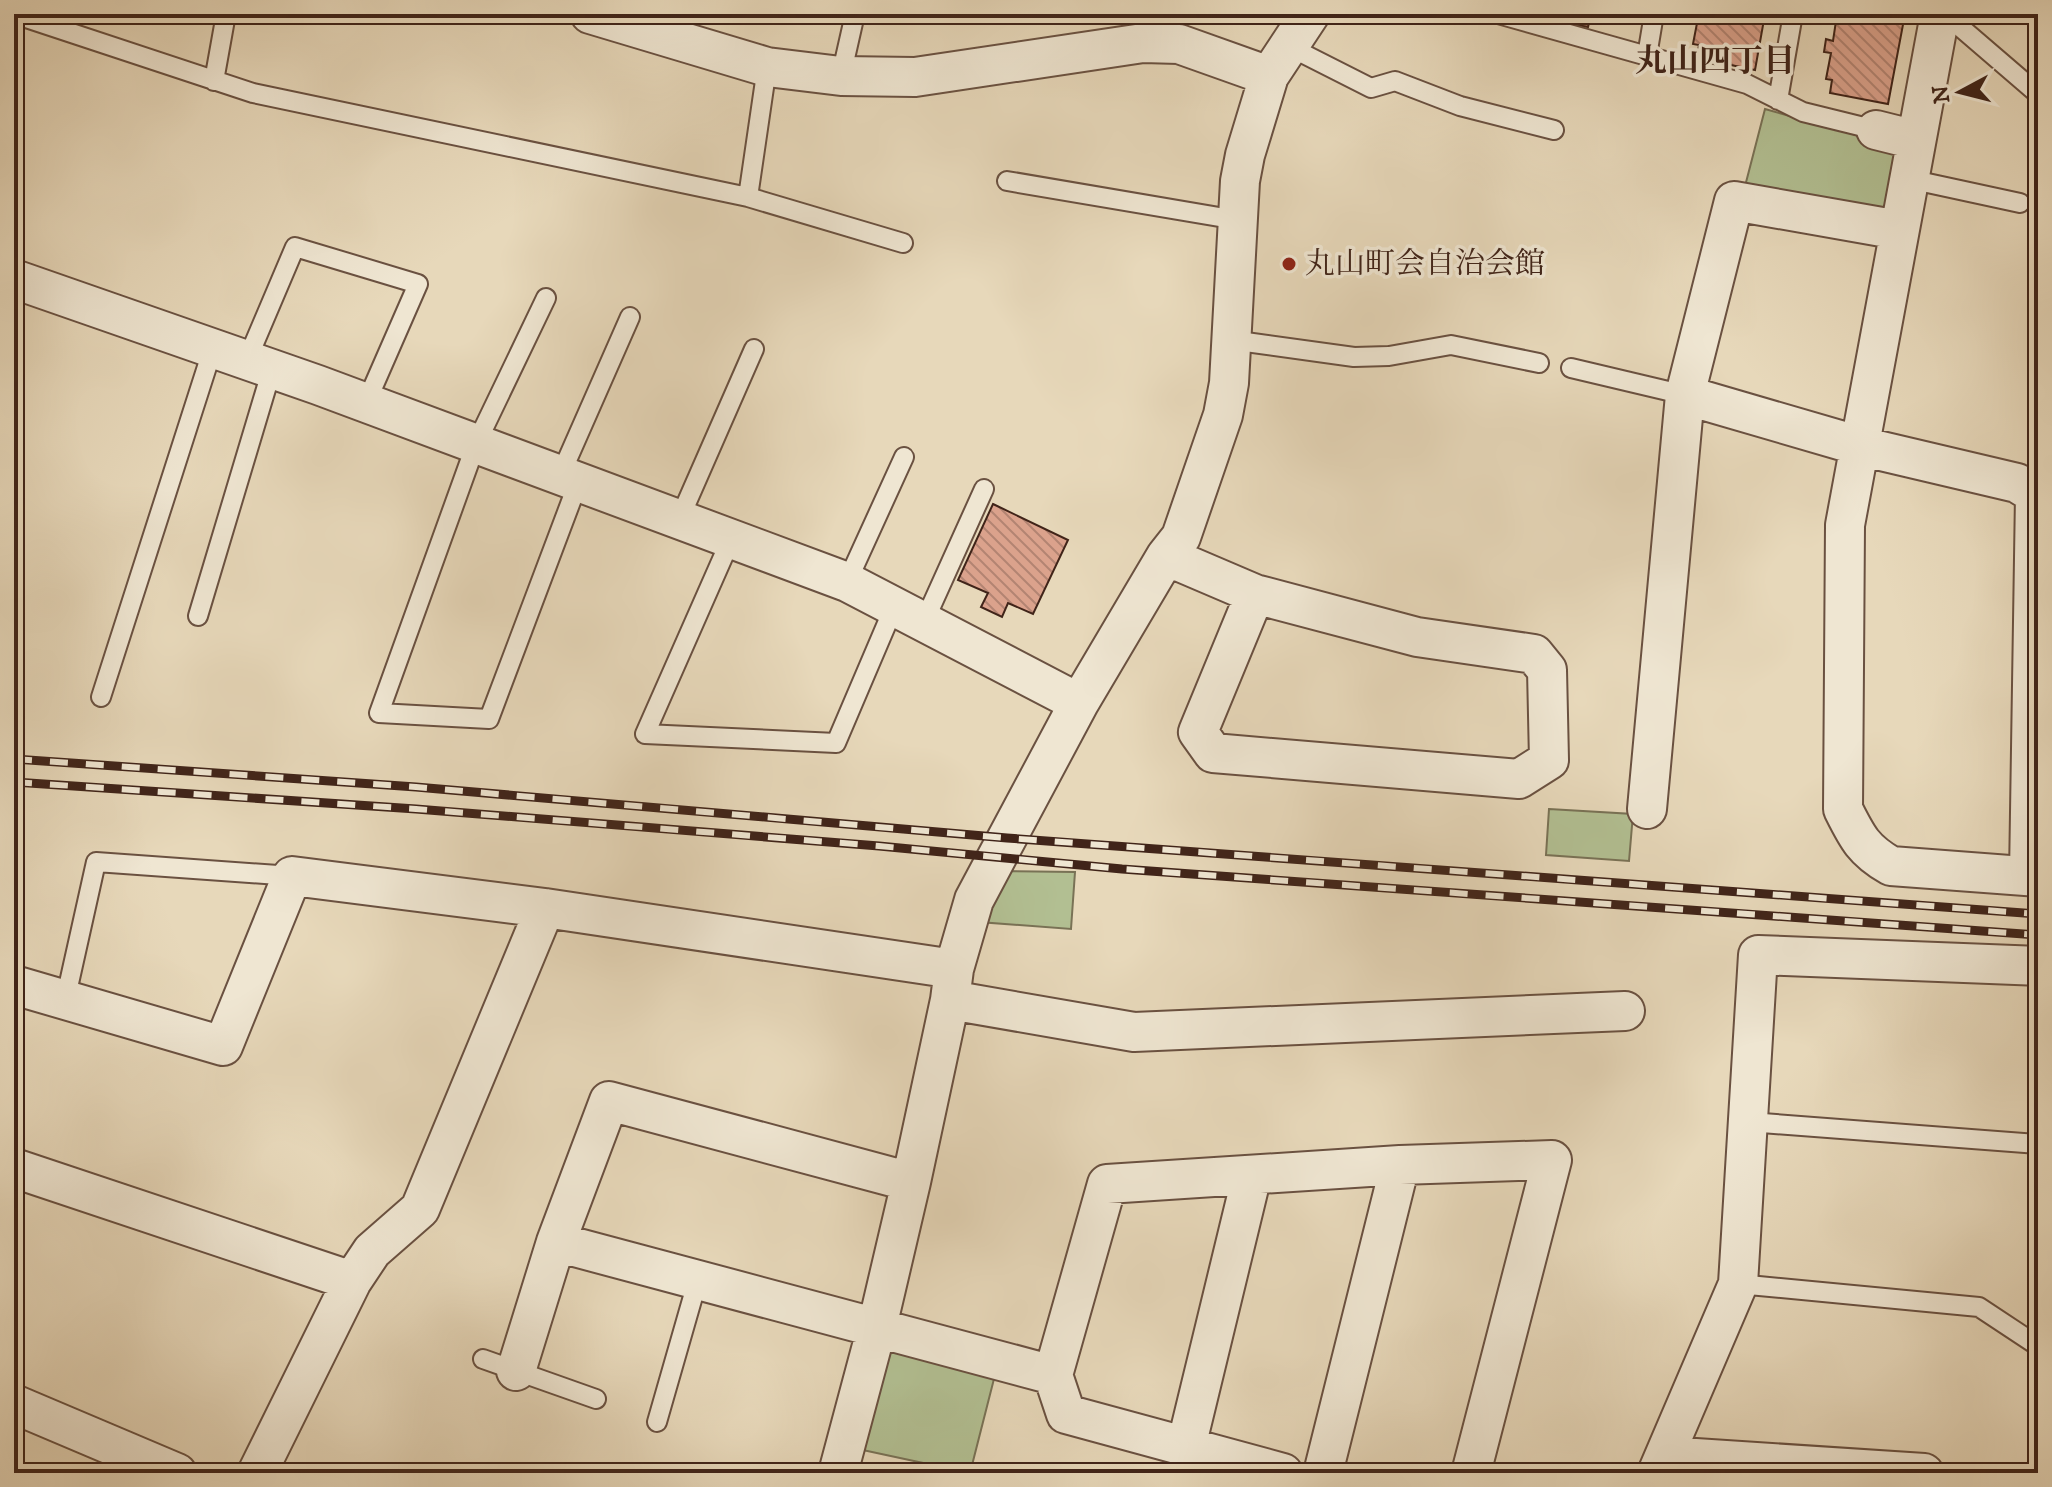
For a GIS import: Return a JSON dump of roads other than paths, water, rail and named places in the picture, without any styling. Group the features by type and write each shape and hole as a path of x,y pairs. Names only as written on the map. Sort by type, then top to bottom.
{"street":[{"path":"590,14 662,25 767,67 841,76 915,77 1143,43 1179,44 1278,61"},
{"path":"838,1473 877,1327 952,985 974,900 1079,703 1166,556 1181,537 1223,415 1229,383 1237,220 1245,155 1278,61 1310,14"},
{"path":"1685,395 1860,446 2017,483 2037,496 2033,876 1891,866 1872,855 1858,840 1843,809 1845,525 1860,446 1916,140 1943,14"},
{"path":"1876,130 1916,140"},
{"path":"1647,809 1685,395 1734,201 1899,230"},
{"path":"14,279 366,403 847,582 1079,703"},
{"path":"1166,556 1255,594 1417,637 1534,654 1547,670 1549,760 1519,779 1213,753 1198,732 1255,594"},
{"path":"14,985 223,1046 292,876 545,908 952,985 1134,1032 1625,1011"},
{"path":"257,1473 352,1281 372,1251 420,1209 545,908"},
{"path":"1924,1473 1661,1464 1738,1284 1758,955 2038,966"},
{"path":"499,1365 556,1242 609,1101 911,1182"},
{"path":"1283,1473 1066,1414 1053,1375 1107,1184 1400,1165 1552,1160 1471,1473"},
{"path":"1323,1473 1400,1165"},
{"path":"1186,1447 1252,1175"},
{"path":"17,1179 352,1281"},
{"path":"556,1242 1053,1375"},
{"path":"14,1404 177,1473"}],"lane":[{"path":"14,14 269,97 748,197 903,243"},
{"path":"214,81 226,14"},
{"path":"841,76 855,14"},
{"path":"1498,14 1524,18 1747,84 1803,112 1876,130"},
{"path":"1647,56 1654,14"},
{"path":"1778,100 1793,14"},
{"path":"1943,14 2038,94"},
{"path":"1278,61 1371,88 1395,81 1460,106 1554,130"},
{"path":"748,197 767,67"},
{"path":"1909,179 2020,203"},
{"path":"1007,181 1237,220"},
{"path":"101,697 244,359 295,247 418,284 366,403"},
{"path":"546,298 476,444 379,713 489,719 569,479 630,317"},
{"path":"1231,340 1354,357 1389,356 1451,345 1539,363"},
{"path":"679,520 754,349"},
{"path":"198,616 244,359"},
{"path":"1571,368 1685,395"},
{"path":"847,582 904,457"},
{"path":"731,539 645,734 836,743 984,489"},
{"path":"65,1001 96,862 292,876"},
{"path":"1749,1122 2038,1144"},
{"path":"657,1422 698,1279"},
{"path":"1738,1284 1979,1307 2038,1346"},
{"path":"499,1365 596,1399"}],"railway":[{"path":"14,759 416,787 1007,838 2038,914"},
{"path":"14,782 416,809 1122,869 2038,935"}],"place":[{"name":"丸山町会自治会館","path":"1289,264"}],"district":[{"name":"丸山四丁目","path":"1715,62"}]}
